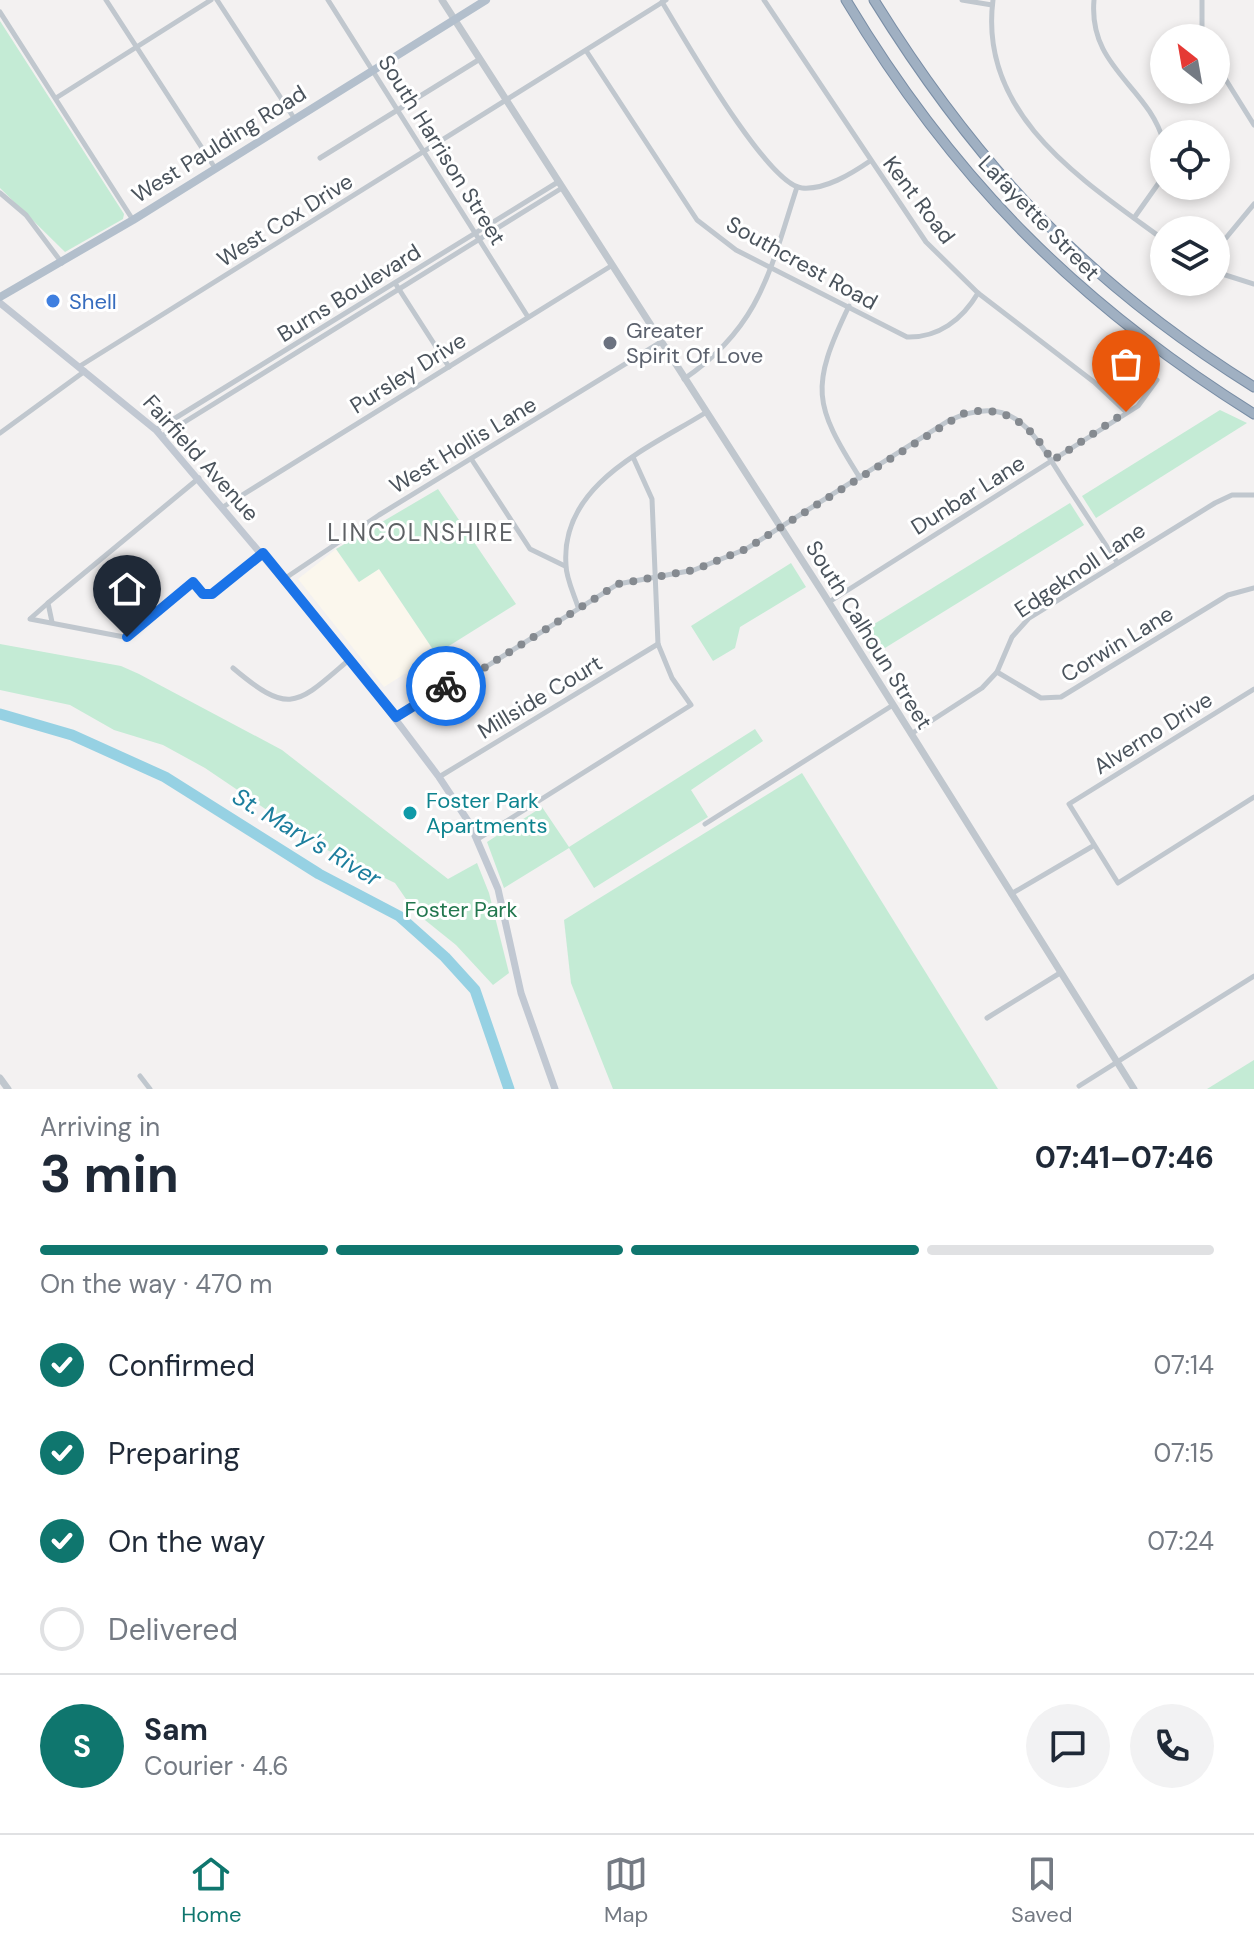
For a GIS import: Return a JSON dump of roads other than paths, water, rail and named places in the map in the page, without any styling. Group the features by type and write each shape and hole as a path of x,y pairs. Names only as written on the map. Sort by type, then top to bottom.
{"highway":[{"name":"Lafayette Street","path":"846,0 928,123 1041,253 1130,331 1254,414"},
{"name":"Lafayette Street","path":"874,0 947,112 1014,193 1144,313 1254,387"}],"main road":[{"name":"West Paulding Road","path":"0,297 133,220 486,0"},
{"name":"Fairfield Avenue","path":"0,303 159,433 350,659 439,777 478,839 498,889 521,993 555,1089"}],"street":[{"path":"106,0 215,168"},
{"path":"55,98 211,0"},
{"path":"217,0 294,118"},
{"name":"South Harrison Street","path":"328,0 528,317"},
{"name":"South Calhoun Street","path":"442,0 829,602 1134,1089"},
{"name":"Kent Road","path":"764,0 926,242 978,293 1094,382 1126,412"},
{"path":"962,0 993,3 997,57 1024,120 1063,165 1150,230"},
{"path":"1094,0 1093,20 1100,47 1155,120"},
{"path":"1202,0 1202,24"},
{"path":"664,1 770,168 797,187 841,179 870,161"},
{"name":"West Cox Drive","path":"0,433 83,368 664,1"},
{"path":"0,12 133,220"},
{"name":"Southcrest Road","path":"587,52 697,220 736,250 907,337 925,338 954,323 978,293"},
{"path":"320,158 480,59"},
{"path":"1230,86 1254,125"},
{"name":"Burns Boulevard","path":"159,433 395,283 560,185"},
{"name":"Burns Boulevard","path":"159,433 480,241 560,185"},
{"path":"684,379 735,336 752,313 771,267 797,187"},
{"path":"0,193 26,215 62,263"},
{"path":"1134,218 1150,195"},
{"path":"1230,233 1254,204"},
{"name":"Pursley Drive","path":"223,507 611,266"},
{"path":"1230,276 1254,284"},
{"path":"395,283 449,367"},
{"path":"849,306 825,362 821,393 826,422 860,478"},
{"name":"West Hollis Lane","path":"284,579 379,515 661,342"},
{"name":"Dunbar Lane","path":"829,602 1138,406 1157,380"},
{"path":"396,717 437,690 468,678 618,584 694,570 721,561 948,421 983,410 1009,415 1037,435 1117,562"},
{"path":"578,607 565,566 574,520 583,504 604,477 705,413"},
{"path":"478,839 691,705 672,678 658,644 652,499 633,457"},
{"path":"472,460 530,549 565,566"},
{"path":"199,477 30,619 124,637 193,582 203,594 212,594 263,553"},
{"name":"Edgeknoll Lane","path":"911,734 982,688 997,672 1012,637 1029,618 1215,503 1232,495 1254,495"},
{"name":"Corwin Lane","path":"997,672 1041,698 1061,697 1228,595 1254,588"},
{"path":"48,603 52,622"},
{"name":"Millside Court","path":"439,777 658,644"},
{"path":"233,668 263,693 289,700 309,693 350,659"},
{"name":"Alverno Drive","path":"1093,846 1069,804 1254,689"},
{"path":"705,824 893,705"},
{"path":"1010,895 1093,846 1118,883 1254,797"},
{"path":"987,1018 1060,973"},
{"path":"1079,1086 1254,976"},
{"path":"140,1076 150,1089"},
{"path":"0,1078 8,1089"}],"waterway":[{"name":"St. Mary's River","path":"0,714 72,735 165,777 319,874 399,916 445,957 475,990 509,1089"}],"place":[{"name":"Shell","path":"53,301"},
{"name":"Greater Spirit Of Love","path":"610,343"},
{"name":"Foster Park Apartments","path":"410,813"}],"district":[{"name":"LINCOLNSHIRE","path":"421,532"}],"park label":[{"name":"Foster Park","path":"461,909"}]}
